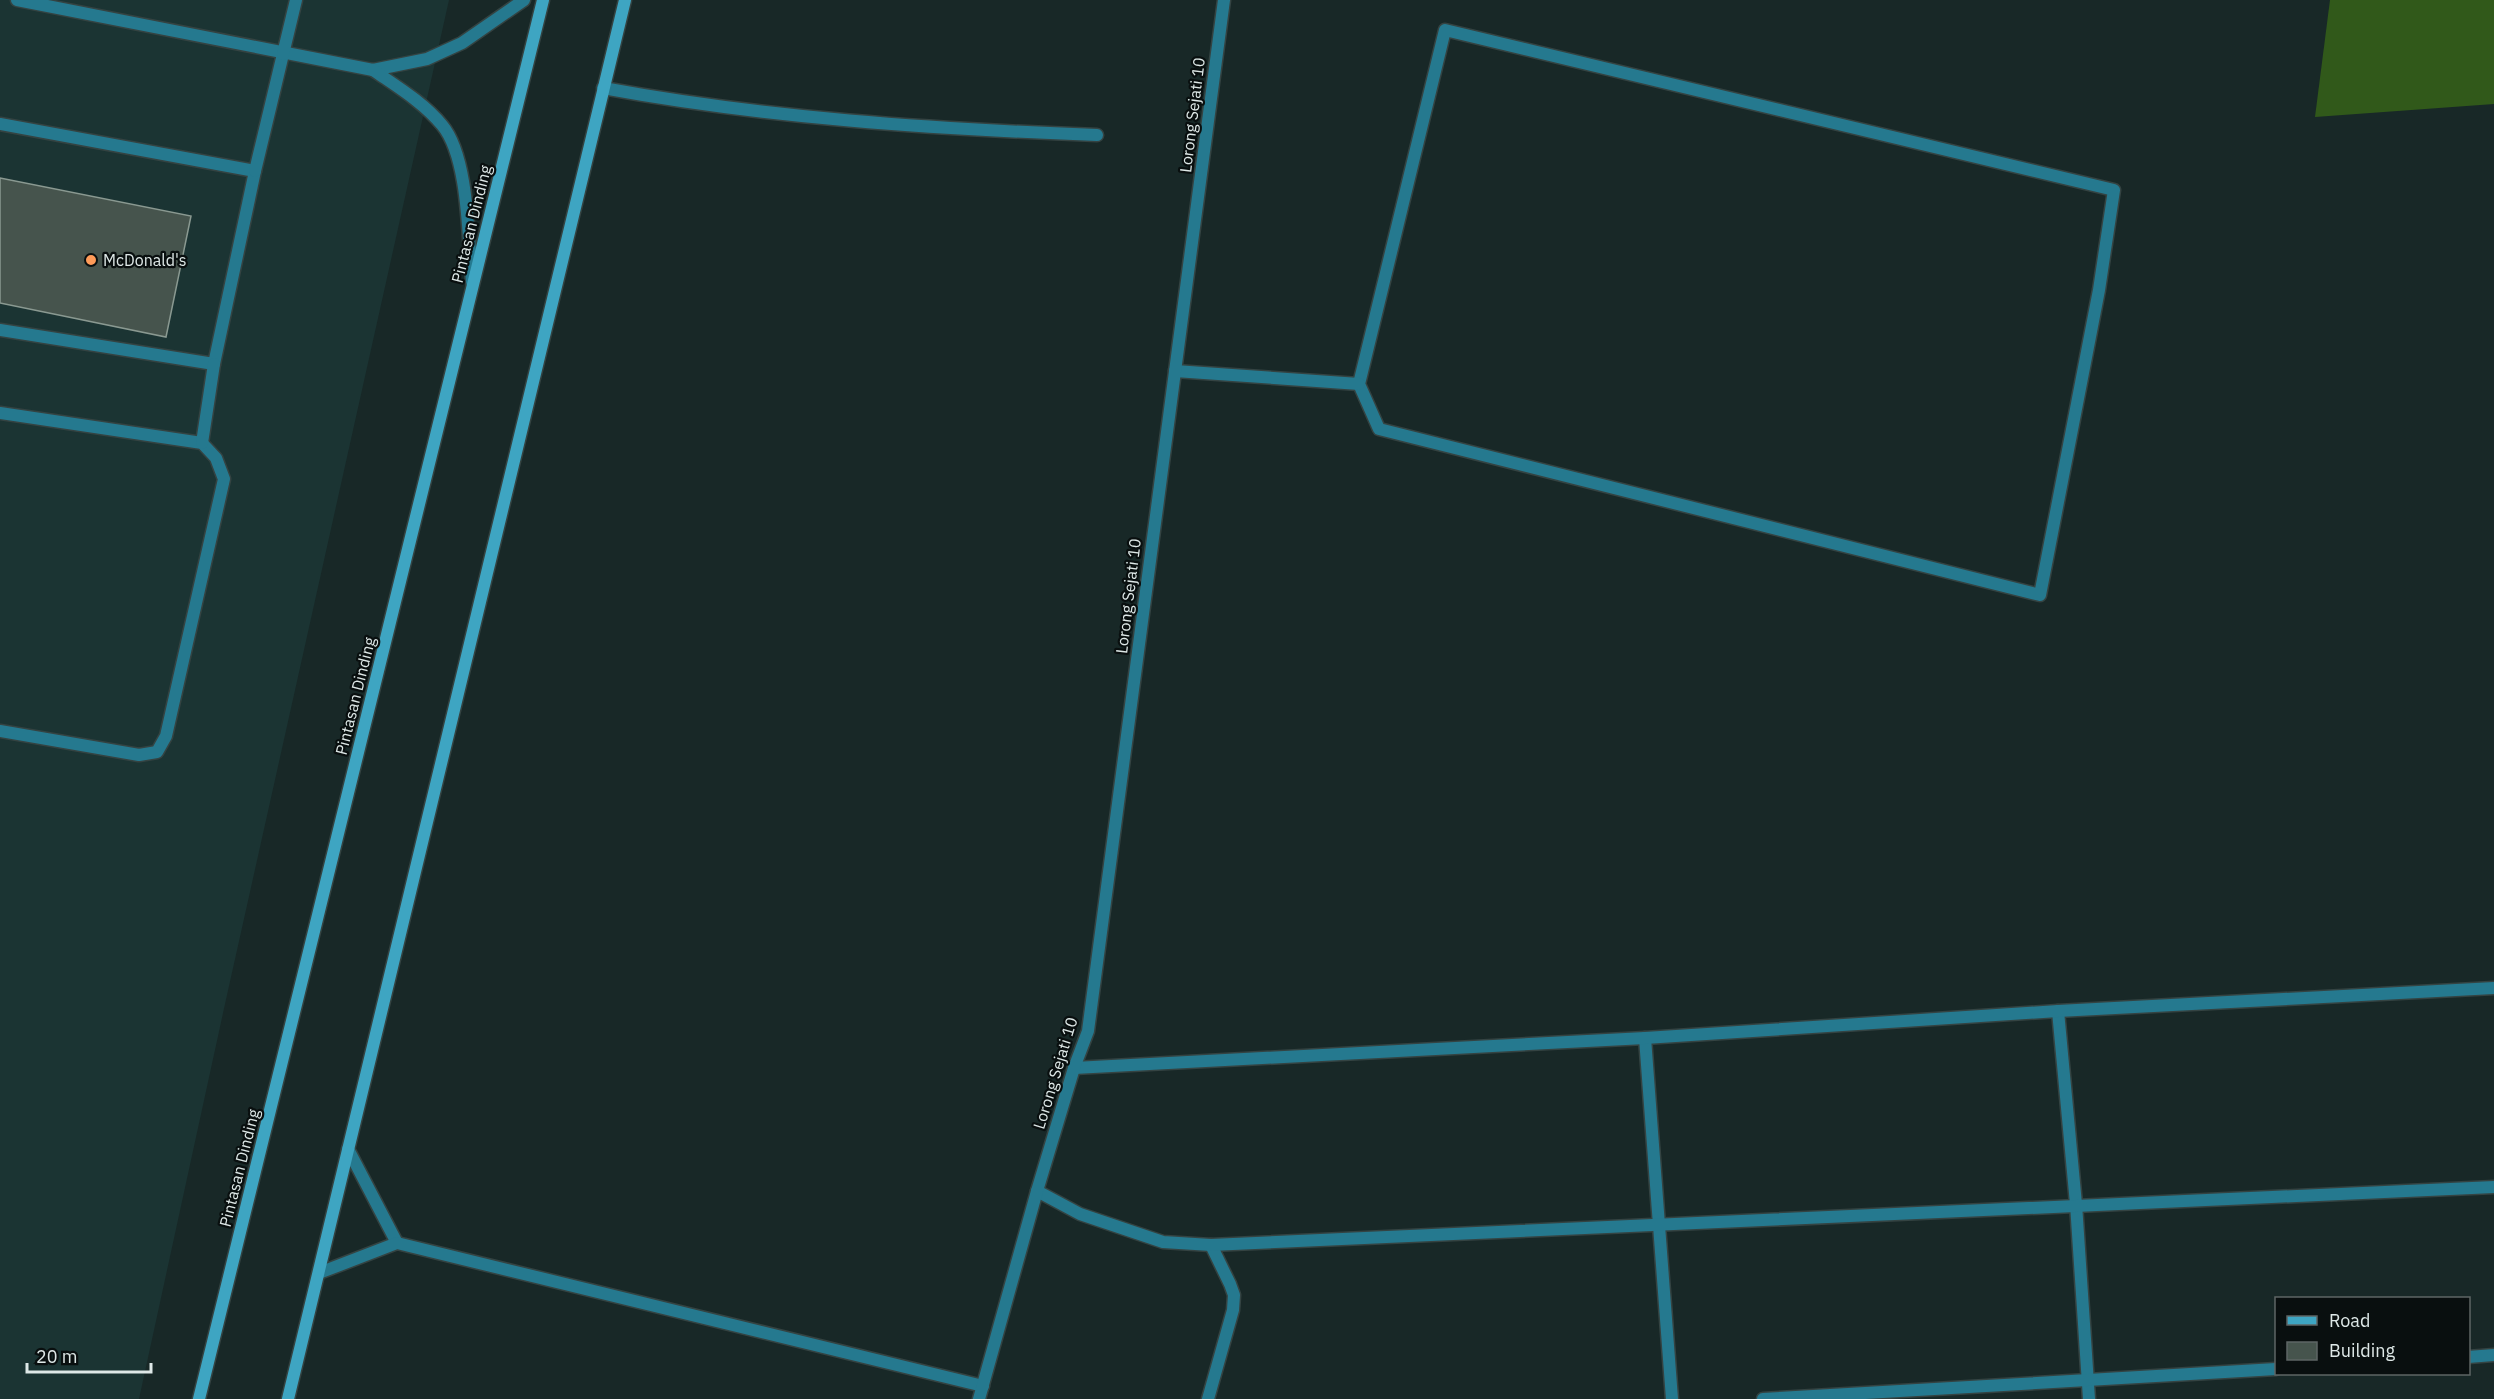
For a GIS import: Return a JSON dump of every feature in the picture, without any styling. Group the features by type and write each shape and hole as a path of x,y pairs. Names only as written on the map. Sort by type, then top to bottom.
{"main road":[{"name":"Pintasan Dinding","path":"200,1399 543,0"},
{"path":"288,1399 625,0"}],"street":[{"path":"17,0 373,70 427,59 462,43 486,24 524,0"},
{"path":"202,443 214,364 255,171 296,0"},
{"name":"Lorong Sejati 10","path":"979,1399 1037,1191 1074,1068 1088,1031 1224,0"},
{"path":"1445,30 2115,190 2040,595 1379,429 1359,384 1445,30"},
{"path":"373,70 419,102 443,126 462,167 473,287"},
{"path":"603,88 658,98 885,124 1097,135"},
{"path":"0,124 255,171"},
{"path":"0,330 214,364"},
{"path":"1174,371 1359,384"},
{"path":"0,413 202,443 216,458 224,479 166,736 158,752 139,755 0,731"},
{"path":"1074,1068 1645,1038 2058,1011 2494,988"},
{"path":"2058,1011 2076,1204 2089,1399"},
{"path":"1645,1038 1672,1399"},
{"path":"348,1149 397,1243"},
{"path":"1037,1191 1080,1214 1163,1242 1211,1245 2494,1186"},
{"path":"319,1273 397,1243 983,1386"},
{"path":"1208,1399 1233,1310 1234,1295 1211,1245"},
{"path":"2470,1357 2494,1355"},
{"path":"1763,1399 2087,1382 2275,1369"}],"shaded area":[{"path":"0,0 449,0 139,1399 0,1399"}],"green space":[{"path":"2330,0 2494,0 2494,104 2315,117"}],"building":[{"name":"McDonald's","path":"0,178 191,216 166,337 0,303"}],"place":[{"name":"McDonald's","path":"91,260"}]}
